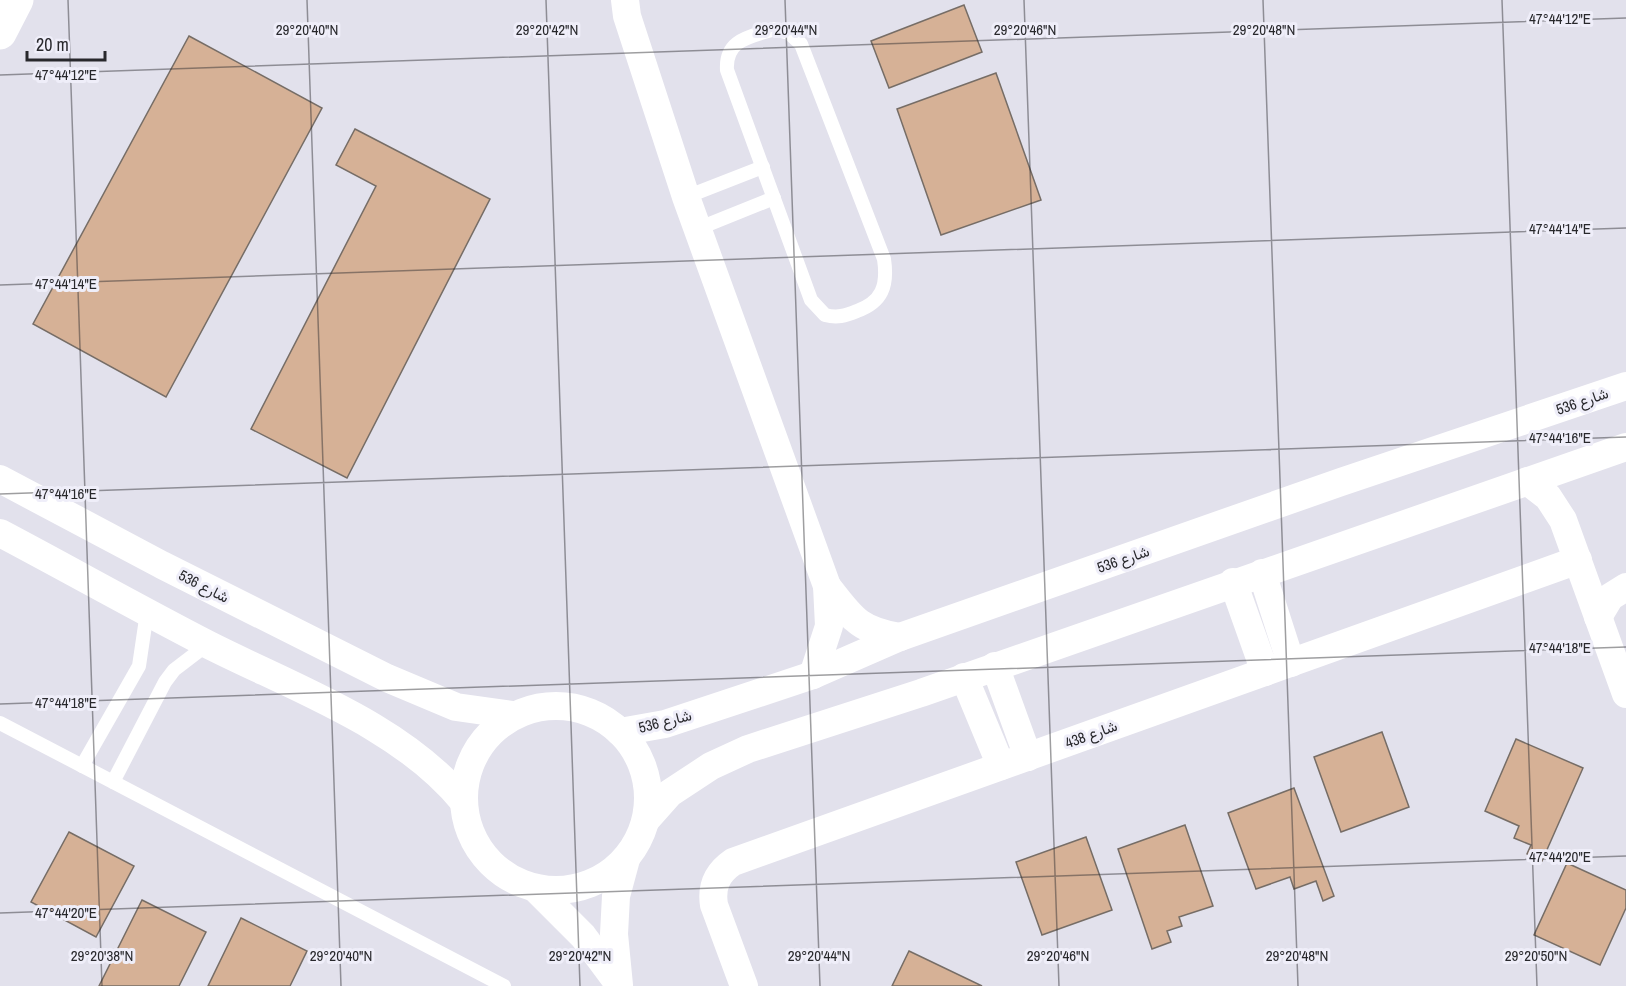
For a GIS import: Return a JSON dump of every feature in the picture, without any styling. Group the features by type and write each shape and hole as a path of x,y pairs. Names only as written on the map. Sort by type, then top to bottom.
{"main road":[{"path":"0,33 17,0"}],"street":[{"path":"621,5 697,229 827,586 829,626 813,675"},
{"name":"شارع 536","path":"620,732 665,724 813,675 900,637 1341,482 1626,386"},
{"path":"619,985 614,934 616,896 626,859 646,820 670,793 711,765 748,749 964,678 1233,582 1626,447"},
{"name":"شارع 536","path":"0,479 162,565 387,678 456,707 513,716"},
{"path":"1527,481 1556,507 1578,560 1626,694"},
{"path":"0,533 208,644 355,718 421,758 445,779 463,801"},
{"name":"شارع 438","path":"744,986 714,905 714,886 724,868 733,862 1578,560"},
{"path":"1262,573 1278,667"},
{"path":"1233,582 1278,667"},
{"path":"827,586 855,621 877,633 900,637"},
{"path":"1598,617 1610,597 1626,587"},
{"path":"995,666 1028,757"},
{"path":"964,678 1001,766"},
{"path":"626,859 612,872 577,889 537,890 514,881 494,867 477,848 467,825 463,801 469,767 486,737 513,716 541,707 569,706 597,715 620,732 635,751 644,773 648,796 646,820"},
{"path":"537,890 583,936 619,985"}],"lane":[{"path":"774,29 789,33 801,44 884,259 884,284 873,305 834,317 825,315 814,306 774,198 727,61 732,46 738,41 774,29"},
{"path":"686,196 763,167"},
{"path":"697,229 774,198"},
{"path":"82,766 139,666 147,612"},
{"path":"113,782 165,682 174,670 208,644"},
{"path":"0,723 504,986"}],"building":[{"path":"964,5 982,52 889,88 871,41"},
{"path":"189,36 322,108 166,397 33,324"},
{"path":"996,73 1041,200 941,235 897,109"},
{"path":"355,129 490,199 347,478 251,429 376,186 336,165"},
{"path":"1382,732 1409,807 1341,832 1314,757"},
{"path":"1516,739 1583,768 1542,861 1527,854 1531,845 1514,838 1519,826 1485,811"},
{"path":"1294,788 1334,896 1323,901 1316,881 1294,889 1290,877 1256,889 1228,813"},
{"path":"1185,825 1213,906 1179,917 1182,926 1167,931 1171,942 1152,949 1118,849"},
{"path":"69,832 134,866 96,937 31,902"},
{"path":"1086,837 1112,910 1042,935 1016,862"},
{"path":"1567,863 1626,890 1626,908 1600,965 1534,935"},
{"path":"142,900 206,932 179,986 99,986"},
{"path":"241,918 307,951 290,986 208,986"},
{"path":"909,951 982,986 892,986"}]}
